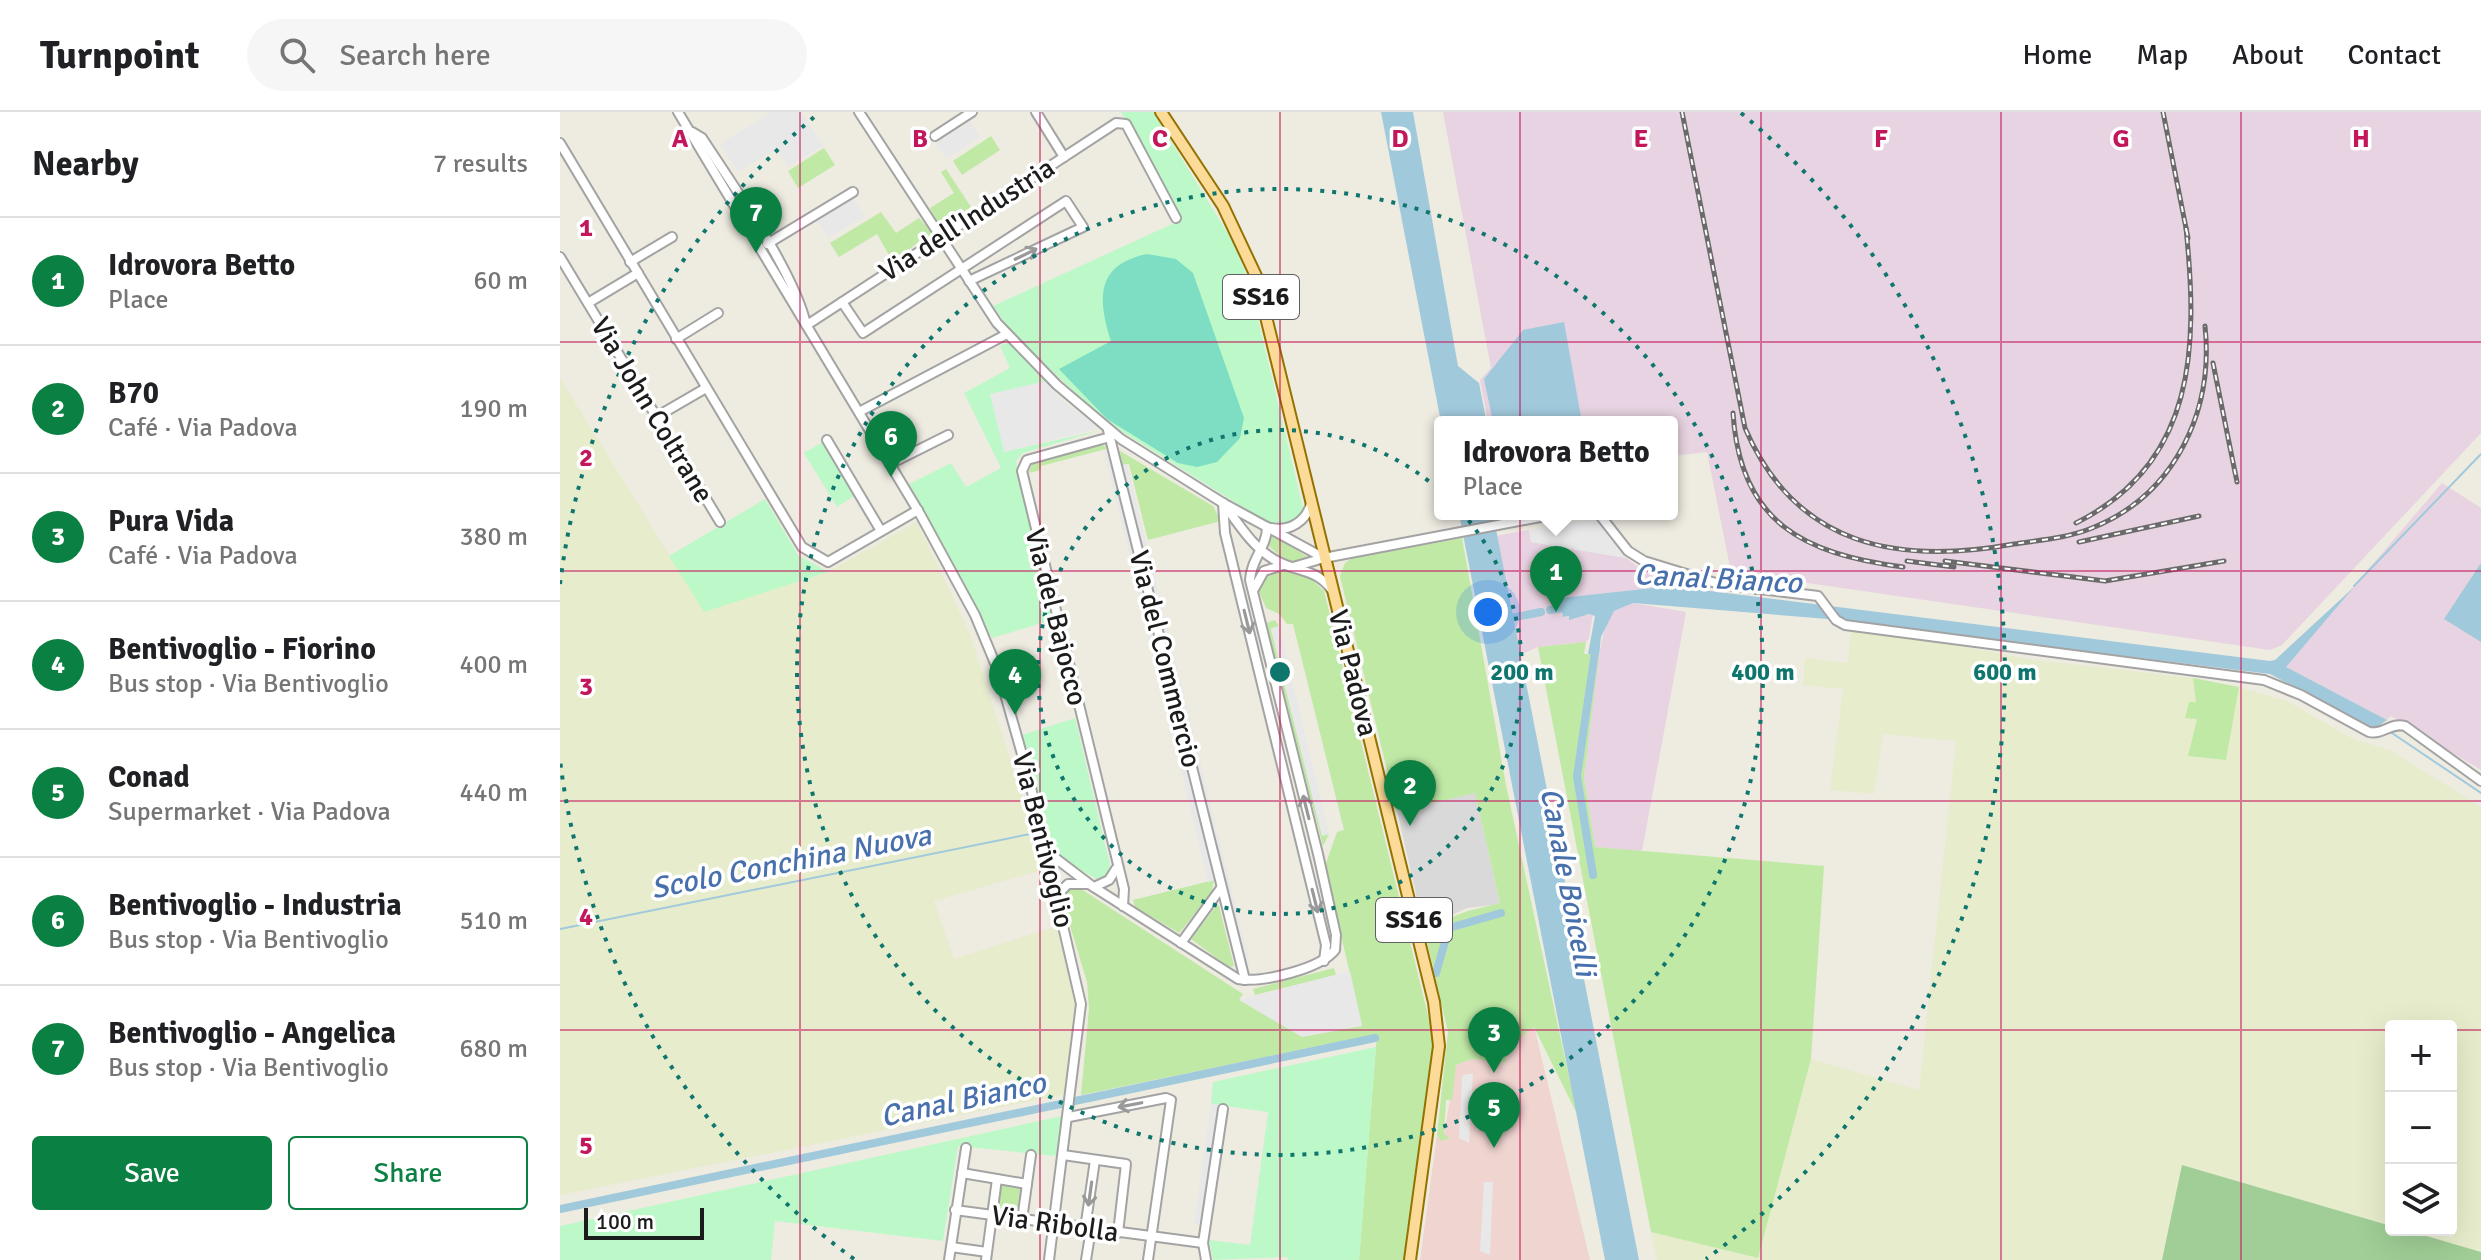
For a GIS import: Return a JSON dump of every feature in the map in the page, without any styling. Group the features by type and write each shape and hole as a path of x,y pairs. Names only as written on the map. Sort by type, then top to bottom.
{"main road":[{"name":"Via Padova","path":"1161,112 1227,213 1251,263 1439,1030 1410,1260"}],"street":[{"path":"859,112 1007,334 1109,434 1223,503 1324,558"},
{"path":"935,136 972,112"},
{"path":"1036,112 1064,157"},
{"name":"Via Bentivoglio","path":"682,114 712,172 918,510 990,648 1046,851 1081,1004 1049,1260"},
{"name":"Via dell'Industria","path":"807,325 1116,123 1127,127 1176,218"},
{"name":"Via Bentivoglio","path":"688,129 702,138 724,171 801,301 807,325"},
{"path":"560,143 804,549 828,562 918,510"},
{"path":"712,172 724,171 719,183"},
{"path":"767,244 853,192"},
{"path":"842,302 863,333 1066,201 1083,227 969,281"},
{"path":"630,262 672,237"},
{"name":"Via John Coltrane","path":"560,257 720,522"},
{"path":"588,303 638,273"},
{"path":"676,339 718,313"},
{"path":"859,412 1007,334"},
{"path":"656,417 706,388"},
{"name":"Via del Bajocco","path":"1109,434 1027,460 1022,471 1124,889 1123,906"},
{"name":"Via del Commercio","path":"1109,434 1245,980"},
{"path":"890,464 948,435"},
{"path":"827,440 881,531"},
{"path":"1223,503 1262,550 1289,566 1316,573 1332,592"},
{"path":"1223,503 1229,546 1326,945 1324,961"},
{"path":"1267,527 1278,529 1296,524 1307,516 1311,504"},
{"path":"1229,546 1231,532 1238,524 1247,519 1258,520"},
{"path":"1253,594 1254,584 1264,571 1525,520"},
{"path":"1604,520 1626,549 1644,561 1719,584 1822,598 1839,623 2264,680 2377,733 2394,725 2409,729 2481,781"},
{"path":"1046,851 1093,887 1245,980 1324,961 1337,942 1253,594 1251,570 1266,544 1267,527"},
{"path":"1304,857 1318,854"},
{"path":"1069,869 1052,877 1059,883 1093,887 1109,880 1116,864"},
{"name":"Via del Bajocco","path":"1111,898 1116,886 1116,864"},
{"path":"1056,896 1068,884"},
{"path":"1181,943 1221,888"},
{"path":"1069,1116 1170,1098 1148,1260"},
{"path":"1206,1260 1203,1243 1223,1109"},
{"path":"949,1260 966,1148"},
{"path":"1022,1220 1031,1155"},
{"path":"1063,1155 1126,1164 1118,1233"},
{"path":"1086,1260 1095,1160"},
{"path":"962,1173 1027,1184"},
{"path":"951,1247 987,1256 997,1179"},
{"name":"Via Ribolla","path":"955,1210 1203,1243"}],"shaded area":[{"path":"772,112 802,112 823,146 788,167 776,149 738,172 720,144"},
{"path":"1443,112 2481,112 2481,433 2282,645 2270,650 1731,572 1707,452 1678,455 1678,416 1487,416 1480,380 1491,368"},
{"path":"970,121 980,137 946,159 936,143"},
{"path":"853,198 864,216 828,238 817,220"},
{"path":"1047,381 1059,398 1099,428 1004,452 990,394"},
{"path":"1110,448 1115,467 1127,464 1250,965 1245,966 1222,878 1208,882 1104,450"},
{"path":"2442,483 2481,508 2481,770 2391,716 2387,720 2285,667"},
{"path":"1597,520 1626,558 1531,542 1529,530"},
{"path":"1529,530 1531,542 1626,558 1638,567 1674,579 1671,586 1561,598 1564,617 1593,614 1589,638 1586,642 1538,647 1520,655 1496,536"},
{"path":"1633,603 1686,612 1642,851 1595,847 1584,777 1596,668 1606,623 1614,611"},
{"path":"1279,626 1329,834 1322,836 1271,629"},
{"path":"1475,792 1500,904 1467,908 1447,917 1426,937 1397,811"},
{"path":"1350,971 1362,1026 1302,1037 1239,1000"},
{"path":"1534,1026 1590,1260 1420,1260 1437,1135 1438,1138 1444,1135 1456,1065 1472,1059 1505,1061 1506,1047"},
{"path":"1473,1074 1469,1143 1459,1138 1462,1076"},
{"path":"1211,1104 1219,1105 1201,1224 1194,1224"},
{"path":"1484,1182 1493,1182 1490,1255 1480,1251"}],"green space":[{"path":"1121,112 1153,112 1233,242 1249,282 1304,512 1289,524 1270,524 1105,421 1014,335 993,306 1181,220"},
{"path":"991,136 1000,150 962,175 953,161"},
{"path":"824,148 835,165 798,188 788,171"},
{"path":"946,169 971,207 945,224 948,228 942,232 930,208 954,193 941,172"},
{"path":"881,212 896,233 919,218 936,236 929,241 926,236 893,262 877,234 839,257 830,243"},
{"path":"1147,254 1176,259 1193,273 1244,418 1240,438 1217,462 1197,467 1178,463 1107,419 1059,369 1111,341 1103,298 1109,275 1130,259"},
{"path":"1009,342 1047,381 1004,452 1101,430 1023,453 1016,461 1052,620 992,638 909,484 951,463 966,487 1001,468 964,393 1010,368 1000,346"},
{"path":"560,378 704,611 824,574 917,522 970,634 1045,869 934,901 954,959 1060,925 1077,1010 1067,1094 560,1195"},
{"path":"823,442 854,496 837,507 804,453"},
{"path":"1102,445 1110,448 1041,466 1041,470 1028,473 1033,463"},
{"path":"1120,451 1213,506 1221,521 1148,540 1129,464 1122,465"},
{"path":"765,499 798,555 828,572 704,612 669,556"},
{"path":"1270,533 1309,558 1296,564 1284,560 1269,546"},
{"path":"1462,538 1506,785 1577,1114 1534,1027 1506,1048 1506,1062 1472,1059 1456,1065 1452,1100 1446,1100 1444,1134 1450,1138 1441,1141 1437,1135 1448,1032 1426,937 1452,917 1500,903 1475,793 1397,811 1340,576 1345,563 1352,558"},
{"path":"1278,570 1307,575 1324,591 1436,1048 1406,1260 1359,1260 1377,1034 1081,1095 1089,1009 1087,982 1062,899 1063,894 1073,888 1081,889 1243,994 1239,1000 1362,1026 1325,866 1337,832 1344,830 1293,624 1287,624 1279,614 1266,608 1258,589 1265,575"},
{"path":"1246,578 1311,845 1244,579"},
{"path":"1275,620 1279,626 1271,629 1322,835 1329,834 1323,846 1267,630 1266,623"},
{"path":"1851,626 2034,660 2193,678 2196,702 2186,718 2197,718 2188,756 2226,760 2239,687 2287,701 2353,739 2390,750 2481,807 2481,1252 2426,1236 2457,1236 2457,1020 2385,1020 2385,1224 2183,1165 2162,1260 1657,1260 1651,1232 1758,1258 1811,1059 1919,1090 1956,741 1883,734 1874,794 1830,790 1843,689 1803,685 1805,658 1848,663"},
{"path":"1586,642 1584,654 1599,655 1584,777 1595,847 1824,866 1811,1059 1758,1258 1651,1232 1538,647"},
{"path":"2193,678 2239,687 2226,760 2188,756 2197,719 2185,718 2189,702 2196,702"},
{"path":"1075,718 1110,865 1108,875 1100,881 1053,854 1022,735"},
{"path":"1214,880 1211,894 1179,933 1135,907 1133,900"},
{"path":"1217,905 1234,966 1229,967 1191,939"},
{"path":"1334,968 1336,975 1255,995 1253,989"},
{"path":"1376,1047 1359,1260 1288,1260 1287,1257 1213,1260 1209,1240 1250,1245 1268,1112 1211,1104 1213,1082"},
{"path":"1062,1116 1056,1156 958,1146 943,1241 775,1221 771,1260 560,1260 560,1226"},
{"path":"2182,1165 2385,1224 2385,1236 2426,1236 2481,1252 2481,1260 2162,1260"},
{"path":"1000,1182 1024,1186 1020,1215 996,1211"}],"water":[{"path":"1381,112 1413,112 1458,366 1479,383 1485,416 1440,416"},
{"path":"1564,322 1581,416 1492,416 1484,379 1523,330"},
{"path":"1460,520 1494,520 1639,1260 1605,1260"},
{"path":"2481,563 2481,642 2444,619"},
{"path":"1671,586 2270,661 2275,660 2354,587 2286,667 2387,720 2374,729 2270,674 1828,619 1633,603 1614,611 1601,637 1599,655 1588,654 1595,616 1589,614 1569,620 1569,616 1563,617 1560,598"}],"waterway":[{"path":"2354,586 2481,454"},
{"path":"1550,610 1570,607"},
{"path":"1506,619 1541,612"},
{"name":"Canal Bianco","path":"1593,875 1577,776 1596,645"},
{"path":"2389,731 2481,793"},
{"name":"Scolo Conchina Nuova","path":"560,929 1030,834"},
{"name":"Canal Bianco","path":"1436,973 1449,928 1501,913"},
{"name":"Canal Bianco","path":"560,1209 1375,1038"}],"railway":[{"path":"1682,112 1745,428 1766,468 1792,499 1822,523 1855,538 1891,548 1971,550 2073,534 2121,513 2146,494 2167,472 2183,446 2203,389 2205,326"},
{"path":"2163,112 2188,238"},
{"path":"2076,523 2116,498 2146,468 2167,434 2181,397 2191,315 2186,228"},
{"path":"2213,363 2237,482"},
{"path":"1733,413 1738,451 1749,482 1764,507 1784,526 1808,542 1836,553 1903,567"},
{"path":"2079,542 2199,516"},
{"path":"1907,561 1954,567"},
{"path":"1945,561 2105,581 2224,561"}],"place":[{"name":"Bentivoglio - Angelica","path":"756,253"},
{"name":"Bentivoglio - Industria","path":"891,477"},
{"name":"Idrovora Betto","path":"1556,612"},
{"name":"Bentivoglio - Fiorino","path":"1015,715"},
{"name":"B70","path":"1410,826"},
{"name":"Pura Vida","path":"1494,1073"},
{"name":"Conad","path":"1494,1148"}],"water label":[{"name":"Canale Boicelli","path":"1568,882"}]}
